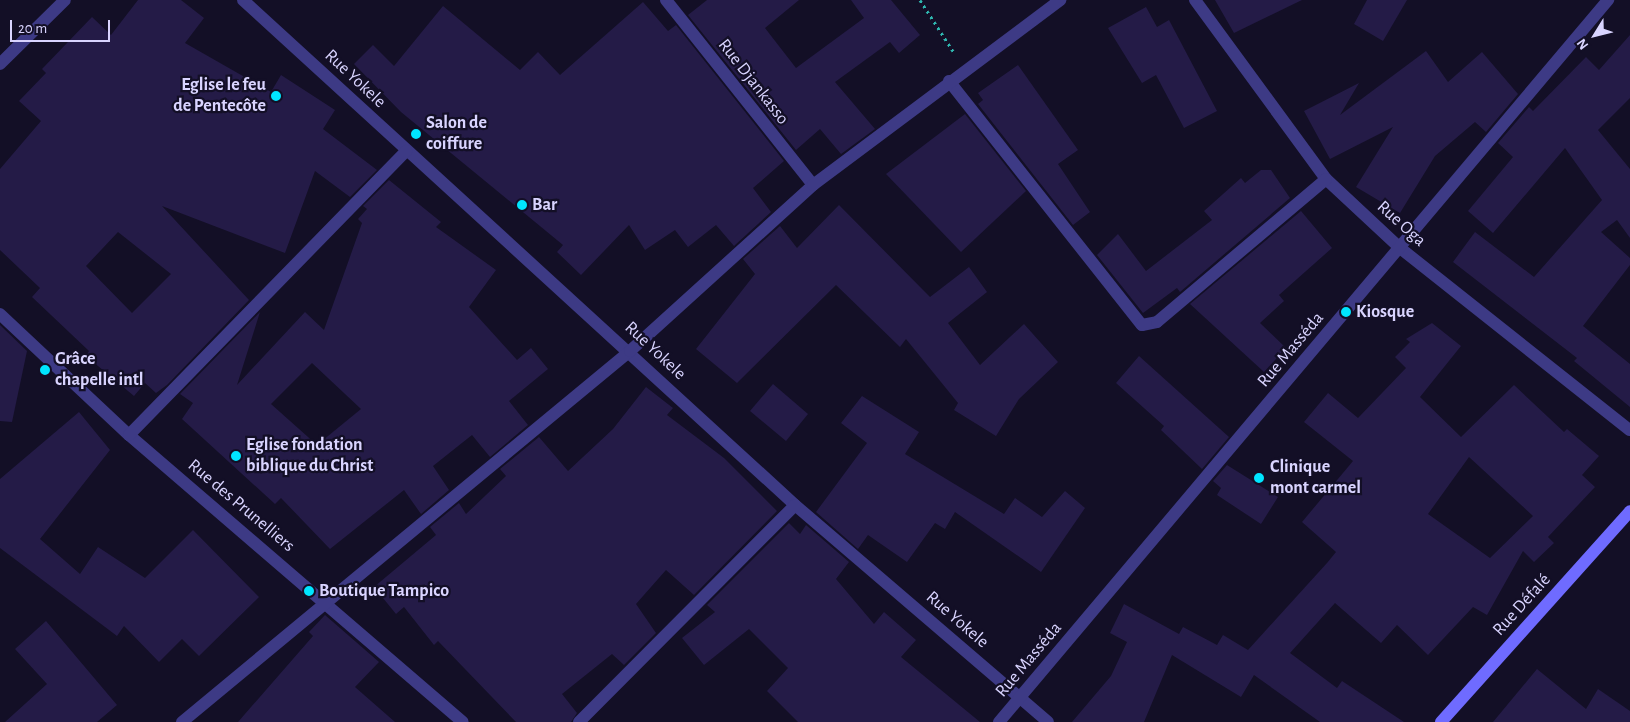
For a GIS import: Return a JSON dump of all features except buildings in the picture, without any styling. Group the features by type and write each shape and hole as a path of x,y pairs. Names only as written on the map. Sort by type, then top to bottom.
{"street":[{"path":"0,64 65,0"},
{"name":"Rue Yokele","path":"243,0 406,151 630,350 796,505 1048,722"},
{"name":"Rue Djankasso","path":"666,0 813,186"},
{"path":"182,722 326,600 630,350 813,186 949,81 1060,0"},
{"name":"Rue Oga","path":"1195,0 1326,179 1400,248 1630,430"},
{"name":"Rue Masséda","path":"999,722 1608,0"},
{"path":"949,81 1142,326 1157,322 1326,179"},
{"path":"129,435 406,151"},
{"name":"Rue des Prunelliers","path":"0,314 129,435 326,600 464,722"},
{"path":"580,722 796,505"},
{"name":"Rue Défalé","path":"1441,722 1630,511"}],"path":[{"path":"920,0 954,52 949,81"}],"place":[{"name":"Eglise le feu de Pentecôte","path":"276,96"},
{"name":"Salon de coiffure","path":"416,134"},
{"name":"Bar","path":"522,205"},
{"name":"Kiosque","path":"1346,312"},
{"name":"Grâce chapelle intl","path":"45,370"},
{"name":"Eglise fondation biblique du Christ","path":"236,456"},
{"name":"Clinique mont carmel","path":"1259,478"},
{"name":"Boutique Tampico","path":"309,591"}]}
